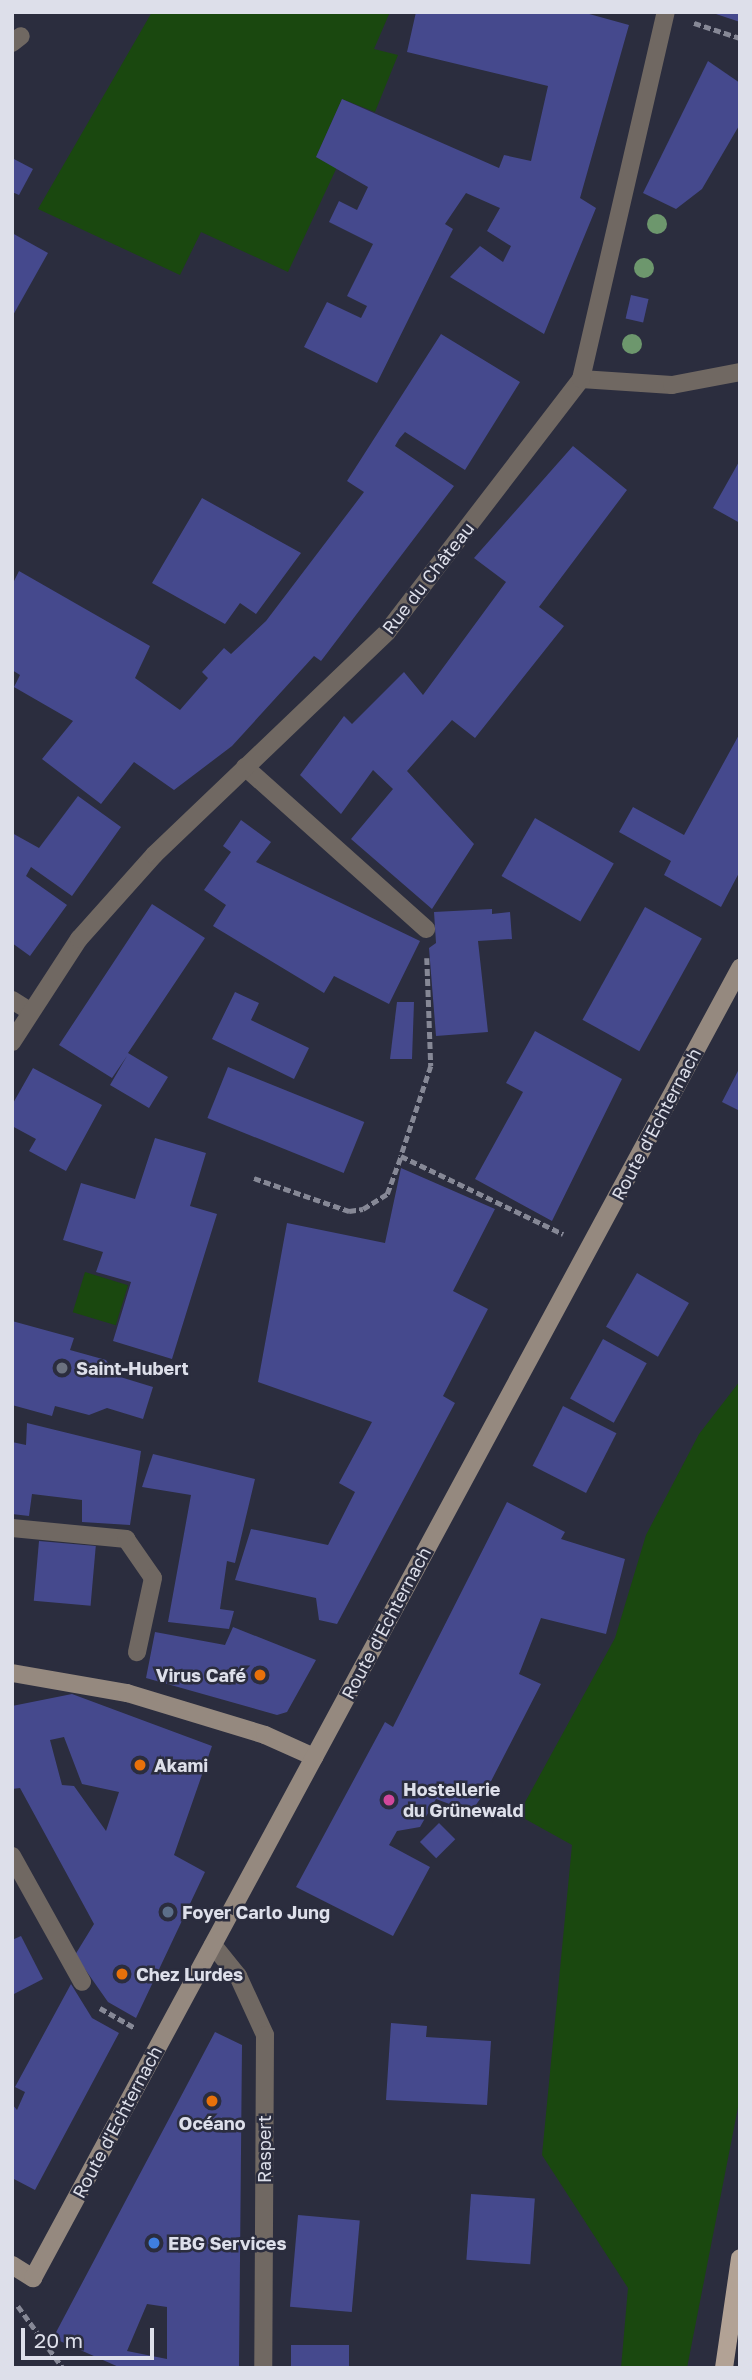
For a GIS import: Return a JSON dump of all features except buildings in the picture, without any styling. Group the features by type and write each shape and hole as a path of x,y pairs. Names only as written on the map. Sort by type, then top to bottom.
{"main road":[{"path":"724,2368 740,2258"}],"street":[{"name":"Rue du Château","path":"12,1042 79,939 245,767 387,632 581,379 666,12"},
{"path":"581,379 672,385 740,372"},
{"path":"245,767 426,929"},
{"name":"Route d'Echternach","path":"33,2278 740,968"},
{"path":"12,1000 31,1012"},
{"path":"12,1528 126,1539 153,1578 136,1653"},
{"path":"12,1673 127,1693 265,1735 314,1757"},
{"path":"12,1856 82,1982"},
{"name":"Raspert","path":"213,1945 238,1976 265,2035 263,2368"},
{"path":"12,2265 33,2278"}],"path":[{"path":"722,30 740,38"},
{"path":"254,1178 349,1211 363,1209 387,1194 432,1066 426,929"},
{"path":"401,1156 589,1247"},
{"path":"33,2278 16,2310 63,2368"}],"green space":[{"path":"152,12 390,12 374,49 398,55 375,112 342,99 316,157 337,167 288,272 201,232 180,275 38,209"},
{"path":"85,1272 128,1285 116,1325 73,1312"},
{"path":"740,1381 740,2097 687,2368 621,2368 628,2288 542,2155 572,1845 518,1815 615,1638 646,1535 699,1434"}],"place":[{"name":"Saint-Hubert","path":"62,1368"},
{"name":"Virus Café","path":"260,1675"},
{"name":"Akami","path":"140,1765"},
{"name":"Hostellerie du Grünewald","path":"389,1800"},
{"name":"Foyer Carlo Jung","path":"168,1912"},
{"name":"Chez Lurdes","path":"122,1974"},
{"name":"Océano","path":"212,2101"},
{"name":"EBG Services","path":"154,2243"}]}
